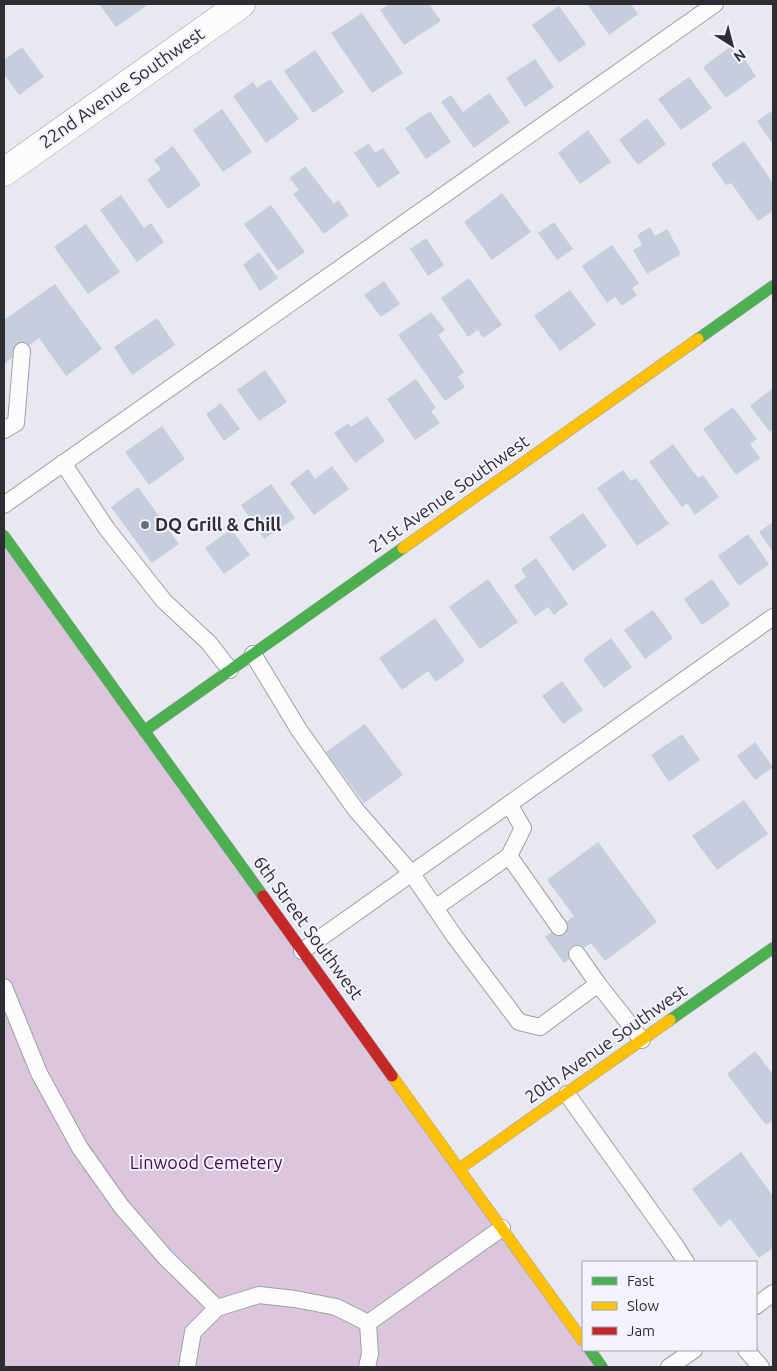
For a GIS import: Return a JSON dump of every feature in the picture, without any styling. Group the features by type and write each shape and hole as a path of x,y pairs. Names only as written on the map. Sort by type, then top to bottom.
{"street":[{"name":"22nd Avenue Southwest","path":"4,172 241,4"},
{"name":"21st Avenue Southwest","path":"144,731 773,286"},
{"name":"6th Street Southwest","path":"4,536 582,1340"},
{"name":"20th Avenue Southwest","path":"460,1169 773,948"},
{"path":"591,1351 602,1367"}],"lane":[{"path":"4,505 715,4"},
{"path":"4,430 16,424 22,351"},
{"path":"63,463 107,529 164,601 209,643 230,670"},
{"path":"302,951 773,617"},
{"path":"253,654 298,730 356,810 412,874 455,937 519,1022 540,1027 598,984"},
{"path":"435,908 509,856 523,828 509,804"},
{"path":"509,856 559,927"},
{"path":"577,954 642,1040"},
{"path":"4,987 39,1073 80,1148 121,1206 165,1257 217,1308"},
{"path":"567,1094 676,1245 685,1261"},
{"path":"368,1323 502,1228"},
{"path":"757,1305 773,1293"},
{"path":"187,1367 194,1332 217,1308 259,1295 295,1299 336,1307 368,1323"},
{"path":"366,1367 370,1354 368,1323"},
{"path":"669,1367 693,1351"},
{"path":"747,1351 760,1367"}],"green space":[{"name":"Linwood Cemetery","path":"4,536 582,1339 582,1351 590,1351 602,1367 4,1367"}],"building":[{"path":"99,4 145,4 146,6 116,27"},
{"path":"390,4 429,4 441,21 404,45 380,10"},
{"path":"587,4 631,4 638,14 609,35"},
{"path":"559,6 586,44 559,63 532,25"},
{"path":"362,13 403,73 372,93 331,33"},
{"path":"734,44 756,76 726,98 703,67"},
{"path":"22,47 44,77 19,95 4,74 4,60"},
{"path":"315,50 344,92 313,113 284,71"},
{"path":"535,59 554,87 525,107 506,78"},
{"path":"689,77 712,108 681,130 658,99"},
{"path":"270,79 299,119 266,143 233,96 253,82 257,88"},
{"path":"489,93 510,122 474,148 441,102 451,95 463,112"},
{"path":"222,109 252,152 223,172 193,130"},
{"path":"773,110 773,145 757,121"},
{"path":"430,111 451,142 426,159 405,128"},
{"path":"647,118 666,144 638,165 619,140"},
{"path":"588,130 611,162 580,184 558,153"},
{"path":"744,141 773,183 773,211 758,221 731,183 726,185 711,164"},
{"path":"369,143 375,153 383,148 400,173 378,188 354,153"},
{"path":"173,146 201,185 168,209 147,180 161,169 154,160"},
{"path":"305,166 334,204 338,200 349,215 324,234 293,194 299,190 290,178"},
{"path":"502,193 531,232 492,260 464,222"},
{"path":"121,195 144,228 151,223 164,242 137,262 100,210"},
{"path":"271,205 305,252 278,271 244,224"},
{"path":"554,222 573,249 557,260 538,233"},
{"path":"86,224 120,272 88,294 54,247"},
{"path":"650,227 655,236 667,229 681,254 647,274 633,250 642,245 637,235"},
{"path":"426,238 444,265 428,276 410,249"},
{"path":"612,245 639,283 632,288 637,295 622,306 615,297 607,303 582,266"},
{"path":"259,252 278,278 260,291 243,265"},
{"path":"469,278 502,325 483,338 478,330 468,337 441,298"},
{"path":"384,281 400,304 381,317 364,295"},
{"path":"55,284 102,349 66,376 39,338 4,364 4,320"},
{"path":"570,290 596,325 560,351 534,316"},
{"path":"431,312 445,330 438,335 464,372 458,377 465,387 445,401 398,335"},
{"path":"157,318 175,345 132,375 114,347"},
{"path":"265,370 287,402 259,421 237,390"},
{"path":"416,379 436,408 431,411 440,423 415,440 387,399"},
{"path":"773,388 773,429 770,432 750,406"},
{"path":"221,403 240,429 224,441 206,414"},
{"path":"733,407 757,439 750,444 760,458 736,475 703,429"},
{"path":"367,416 385,441 355,463 334,433 348,423 351,427"},
{"path":"162,426 185,459 149,485 125,452"},
{"path":"673,444 698,478 703,475 719,497 695,515 687,503 682,507 649,462"},
{"path":"332,466 349,489 314,515 290,483 308,469 315,479"},
{"path":"623,470 631,481 636,478 669,524 637,546 597,488"},
{"path":"271,484 295,518 264,539 241,505"},
{"name":"DQ Grill & Chill","path":"138,487 179,544 152,563 111,507"},
{"path":"583,513 607,546 573,571 549,537"},
{"path":"773,522 773,552 759,532"},
{"path":"231,529 250,555 224,574 205,548"},
{"path":"748,534 769,564 739,586 718,556"},
{"path":"536,558 568,604 554,615 548,607 535,616 514,586 526,577 521,569"},
{"path":"488,579 518,622 480,649 449,607"},
{"path":"712,579 730,605 702,625 684,599"},
{"path":"653,610 673,638 645,659 624,630"},
{"path":"435,618 465,661 436,682 428,671 402,690 379,658"},
{"path":"611,638 632,667 604,688 583,659"},
{"path":"562,681 583,710 563,724 542,696"},
{"path":"365,724 403,775 364,803 326,752"},
{"path":"682,734 700,760 669,782 651,755"},
{"path":"755,742 773,767 755,780 737,756"},
{"path":"744,800 768,834 717,870 692,836"},
{"path":"598,842 657,922 605,961 591,943 564,963 545,937 574,916 547,880"},
{"path":"755,1051 773,1074 773,1120 766,1125 727,1074"},
{"path":"741,1152 773,1196 773,1248 759,1258 730,1219 720,1227 692,1189"}],"traffic: fast":[{"path":"698,339 773,286"},
{"path":"4,536 263,896"},
{"path":"144,731 403,548"},
{"path":"670,1020 773,948"},
{"path":"591,1351 602,1367"}],"traffic: slow":[{"path":"403,548 698,339"},
{"path":"459,1169 670,1020"},
{"path":"392,1076 582,1340"}],"traffic: jam":[{"path":"263,896 392,1076"}],"place":[{"name":"DQ Grill & Chill","path":"145,525"}]}
